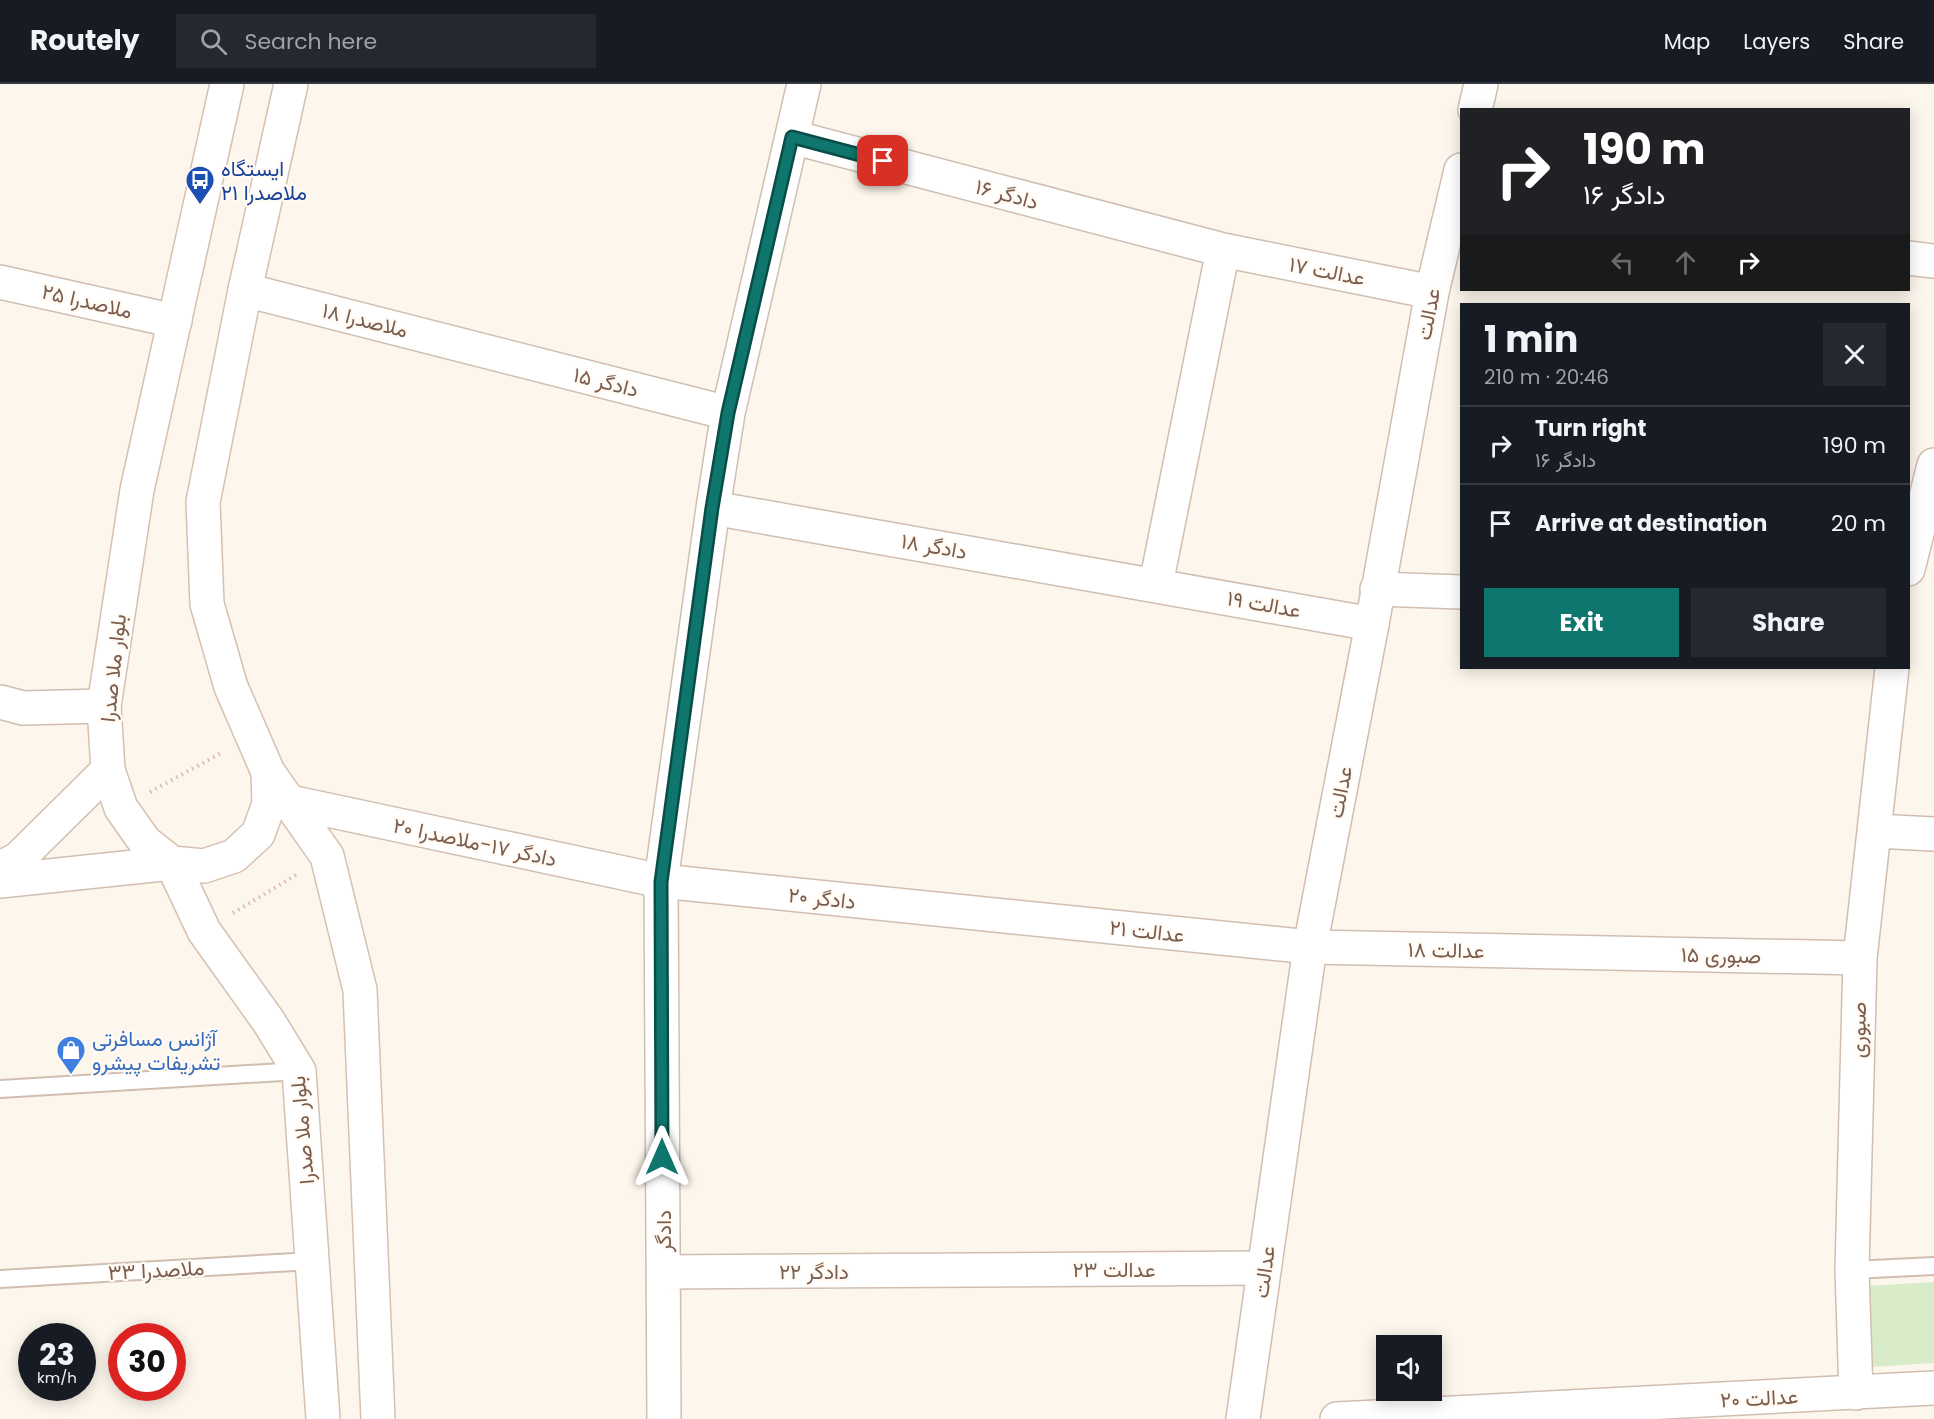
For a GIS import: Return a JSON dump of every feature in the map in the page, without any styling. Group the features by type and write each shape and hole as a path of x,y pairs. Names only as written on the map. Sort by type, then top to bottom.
{"street":[{"name":"بلوار ملا صدرا","path":"227,84 137,490 104,706 108,770 121,808 145,842 172,863 204,931 269,1022 299,1071 323,1419"},
{"path":"291,84 245,290 203,502 207,604 231,687 268,772 327,856 360,990 378,1419"},
{"name":"دادگر","path":"664,1419 661,882 712,508 728,413 804,84"},
{"path":"1475,108 1481,84"},
{"name":"دادگر ۱۶","path":"792,137 1223,250"},
{"name":"عدالت","path":"1243,1419 1310,947 1372,624 1432,292 1459,189"},
{"path":"1156,584 1223,250"},
{"name":"عدالت ۱۷","path":"1223,250 1432,292"},
{"path":"1910,258 1934,261"},
{"name":"ملاصدرا ۲۵","path":"0,282 175,321"},
{"name":"ملاصدرا ۱۸","path":"245,290 485,351"},
{"name":"دادگر ۱۵","path":"485,351 728,413"},
{"path":"1910,561 1934,465"},
{"name":"دادگر ۱۸","path":"712,508 1156,584"},
{"name":"عدالت ۱۹","path":"1156,584 1372,624"},
{"path":"1377,589 1460,592"},
{"name":"صبوری","path":"1857,1393 1852,1270 1860,958 1892,669"},
{"path":"0,702 22,708 104,706"},
{"path":"0,868 18,859 108,770"},
{"path":"0,881 172,863 204,866 234,855 258,834 269,804 268,772"},
{"name":"دادگر ۱۷-ملاصدرا ۲۰","path":"290,802 661,882"},
{"path":"1875,831 1934,834"},
{"name":"دادگر ۲۰","path":"661,882 984,914"},
{"name":"عدالت ۲۱","path":"984,914 1310,947"},
{"name":"عدالت ۱۸","path":"1310,947 1582,952"},
{"name":"صبوری ۱۵","path":"1582,952 1860,958"},
{"name":"عدالت ۲۳","path":"965,1270 1264,1268"},
{"name":"دادگر ۲۲","path":"663,1272 965,1270"},
{"name":"عدالت ۲۰","path":"1337,1419 1934,1388"}],"lane":[{"path":"0,1089 299,1071"},
{"name":"ملاصدرا ۳۳","path":"0,1279 312,1261"},
{"path":"1852,1270 1934,1266"}],"path":[{"path":"121,808 252,736"},
{"path":"204,931 327,856"}],"green space":[{"path":"1934,1282 1934,1363 1855,1368 1850,1287"}],"place":[{"name":"ایستگاه ملاصدرا ۲۱","path":"200,206"},
{"name":"آژانس مسافرتی تشریفات پیشرو","path":"71,1076"}],"route":[{"path":"662,1157 661,882 712,508 728,413 792,137 883,161"}]}
